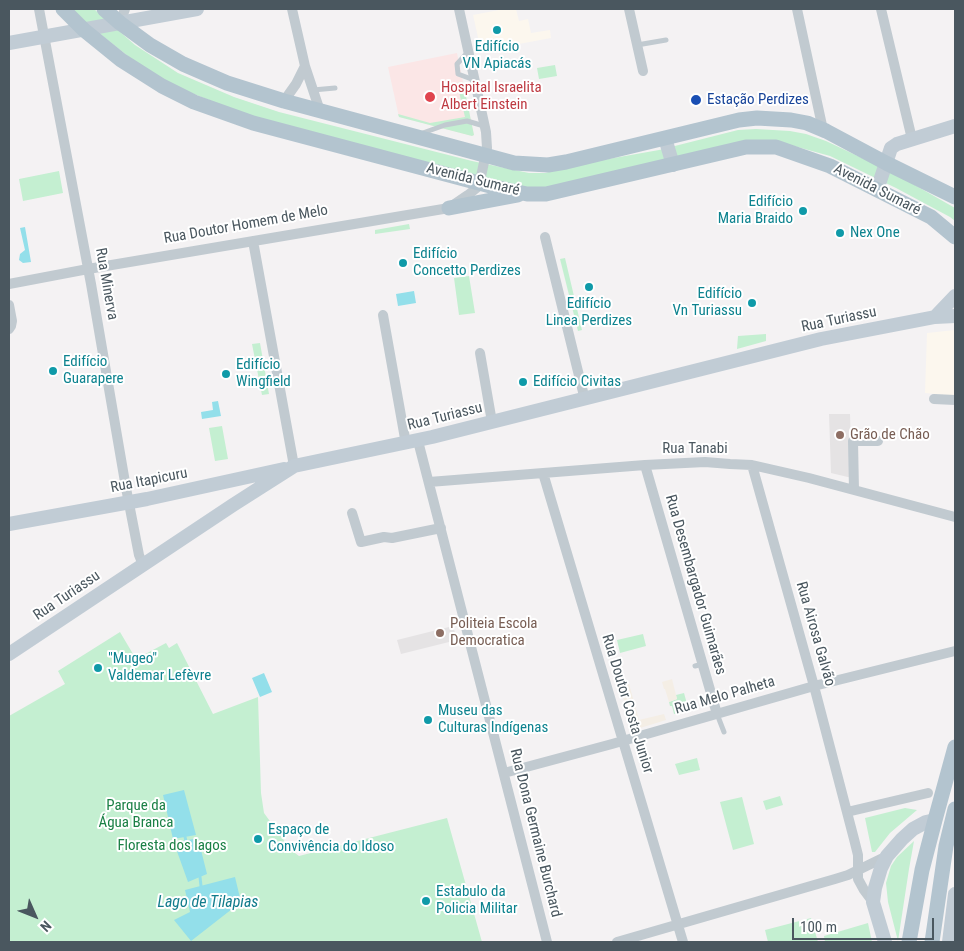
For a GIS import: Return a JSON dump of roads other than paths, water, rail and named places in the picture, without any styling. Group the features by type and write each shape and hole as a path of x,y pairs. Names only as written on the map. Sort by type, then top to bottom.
{"main road":[{"name":"Avenida Sumaré","path":"63,9 105,48 134,69 194,102 260,125 480,183 527,194 536,194 563,190 746,147 776,147 830,166 931,217 955,237"},
{"name":"Avenida Sumaré","path":"104,9 122,16 150,44 183,64 227,83 284,101 514,163 548,165 594,156 739,120 757,118 791,120 823,130 955,197"},
{"path":"449,208 527,194"},
{"path":"909,942 922,870 955,747"},
{"path":"932,942 946,846 955,809"}],"street":[{"name":"Rua Minerva","path":"39,9 88,269 129,502 139,555 143,565"},
{"path":"9,43 84,30 122,16 197,9"},
{"path":"292,9 305,66 320,111"},
{"path":"459,9 487,143 480,183"},
{"path":"629,9 643,71"},
{"path":"797,9 823,130"},
{"path":"881,9 912,139"},
{"path":"284,101 305,66"},
{"path":"877,190 891,148 897,144 955,126"},
{"path":"665,138 672,165"},
{"name":"Rua Doutor Homem de Melo","path":"9,284 253,240 449,208 468,195 480,183"},
{"path":"545,237 584,400"},
{"path":"253,240 294,466"},
{"path":"935,316 955,296"},
{"path":"9,305 12,321 9,329"},
{"name":"Rua Dona Germaine Burchard","path":"383,315 412,442 429,482 547,942"},
{"name":"Rua Turiassu","path":"294,466 412,442 821,339 935,316 955,316"},
{"path":"480,353 492,422"},
{"path":"934,398 955,400"},
{"path":"854,490 853,441 878,441"},
{"name":"Rua Tanabi","path":"429,482 645,465 706,462 752,465 809,478 955,517"},
{"name":"Rua Desembargador Guimarães","path":"645,465 698,663 717,714"},
{"name":"Rua Airosa Galvão","path":"752,465 847,812 858,855 858,879 873,902"},
{"name":"Rua Itapicuru","path":"9,524 222,483 268,477 294,466"},
{"name":"Rua Doutor Costa Junior","path":"543,473 683,942"},
{"name":"Rua Turiassu","path":"9,654 232,505 268,477"},
{"path":"222,483 232,505"},
{"path":"352,513 361,542 441,528"},
{"name":"Rua Melo Palheta","path":"504,773 814,686 955,651"},
{"path":"847,812 928,794"},
{"path":"885,942 873,902 878,874 887,856 913,829 926,822 935,820"},
{"path":"617,942 768,900 848,875 887,856"},
{"path":"951,936 955,894"}],"lane":[{"path":"637,45 666,40"},
{"path":"468,51 457,64 458,74 475,80"},
{"path":"313,90 335,88"},
{"path":"415,136 445,125 467,121 484,126"},
{"path":"717,714 724,732"}],"water":[{"path":"25,227 31,262 23,263 19,260 20,254 25,250 20,228"},
{"path":"414,291 416,303 398,306 396,294"},
{"path":"218,401 221,416 202,419 201,412 213,410 212,402"},
{"path":"264,673 272,692 260,697 252,678"},
{"path":"184,790 196,835 173,839 163,795"},
{"path":"198,838 207,874 188,882 174,843"},
{"name":"Lago de Tilapias","path":"235,877 241,902 191,941 174,920 190,912 185,890"}],"waterway":[{"path":"185,837 186,841"},
{"path":"200,877 201,886"}],"place":[{"name":"Edifício VN Apiacás","path":"497,30"},
{"name":"Hospital Israelita Albert Einstein","path":"430,97"},
{"name":"Estação Perdizes","path":"696,100"},
{"name":"Edifício Maria Braido","path":"803,211"},
{"name":"Nex One","path":"840,233"},
{"name":"Edifício Concetto Perdizes","path":"403,263"},
{"name":"Edifício Linea Perdizes","path":"589,287"},
{"name":"Edifício Vn Turiassu","path":"752,303"},
{"name":"Edifício Guarapere","path":"53,371"},
{"name":"Edifício Wingfield","path":"226,374"},
{"name":"Edifício Civitas","path":"523,382"},
{"name":"Grão de Chão","path":"840,435"},
{"name":"Politeia Escola Democratica","path":"440,633"},
{"name":"\"Mugeo\" Valdemar Lefèvre","path":"98,668"},
{"name":"Museu das Culturas Indígenas","path":"428,720"},
{"name":"Espaço de Convivência do Idoso","path":"258,839"},
{"name":"Estabulo da Policia Militar","path":"426,901"}],"park label":[{"name":"Parque da Água Branca","path":"136,814"},
{"name":"Floresta dos lagos","path":"172,846"}]}
